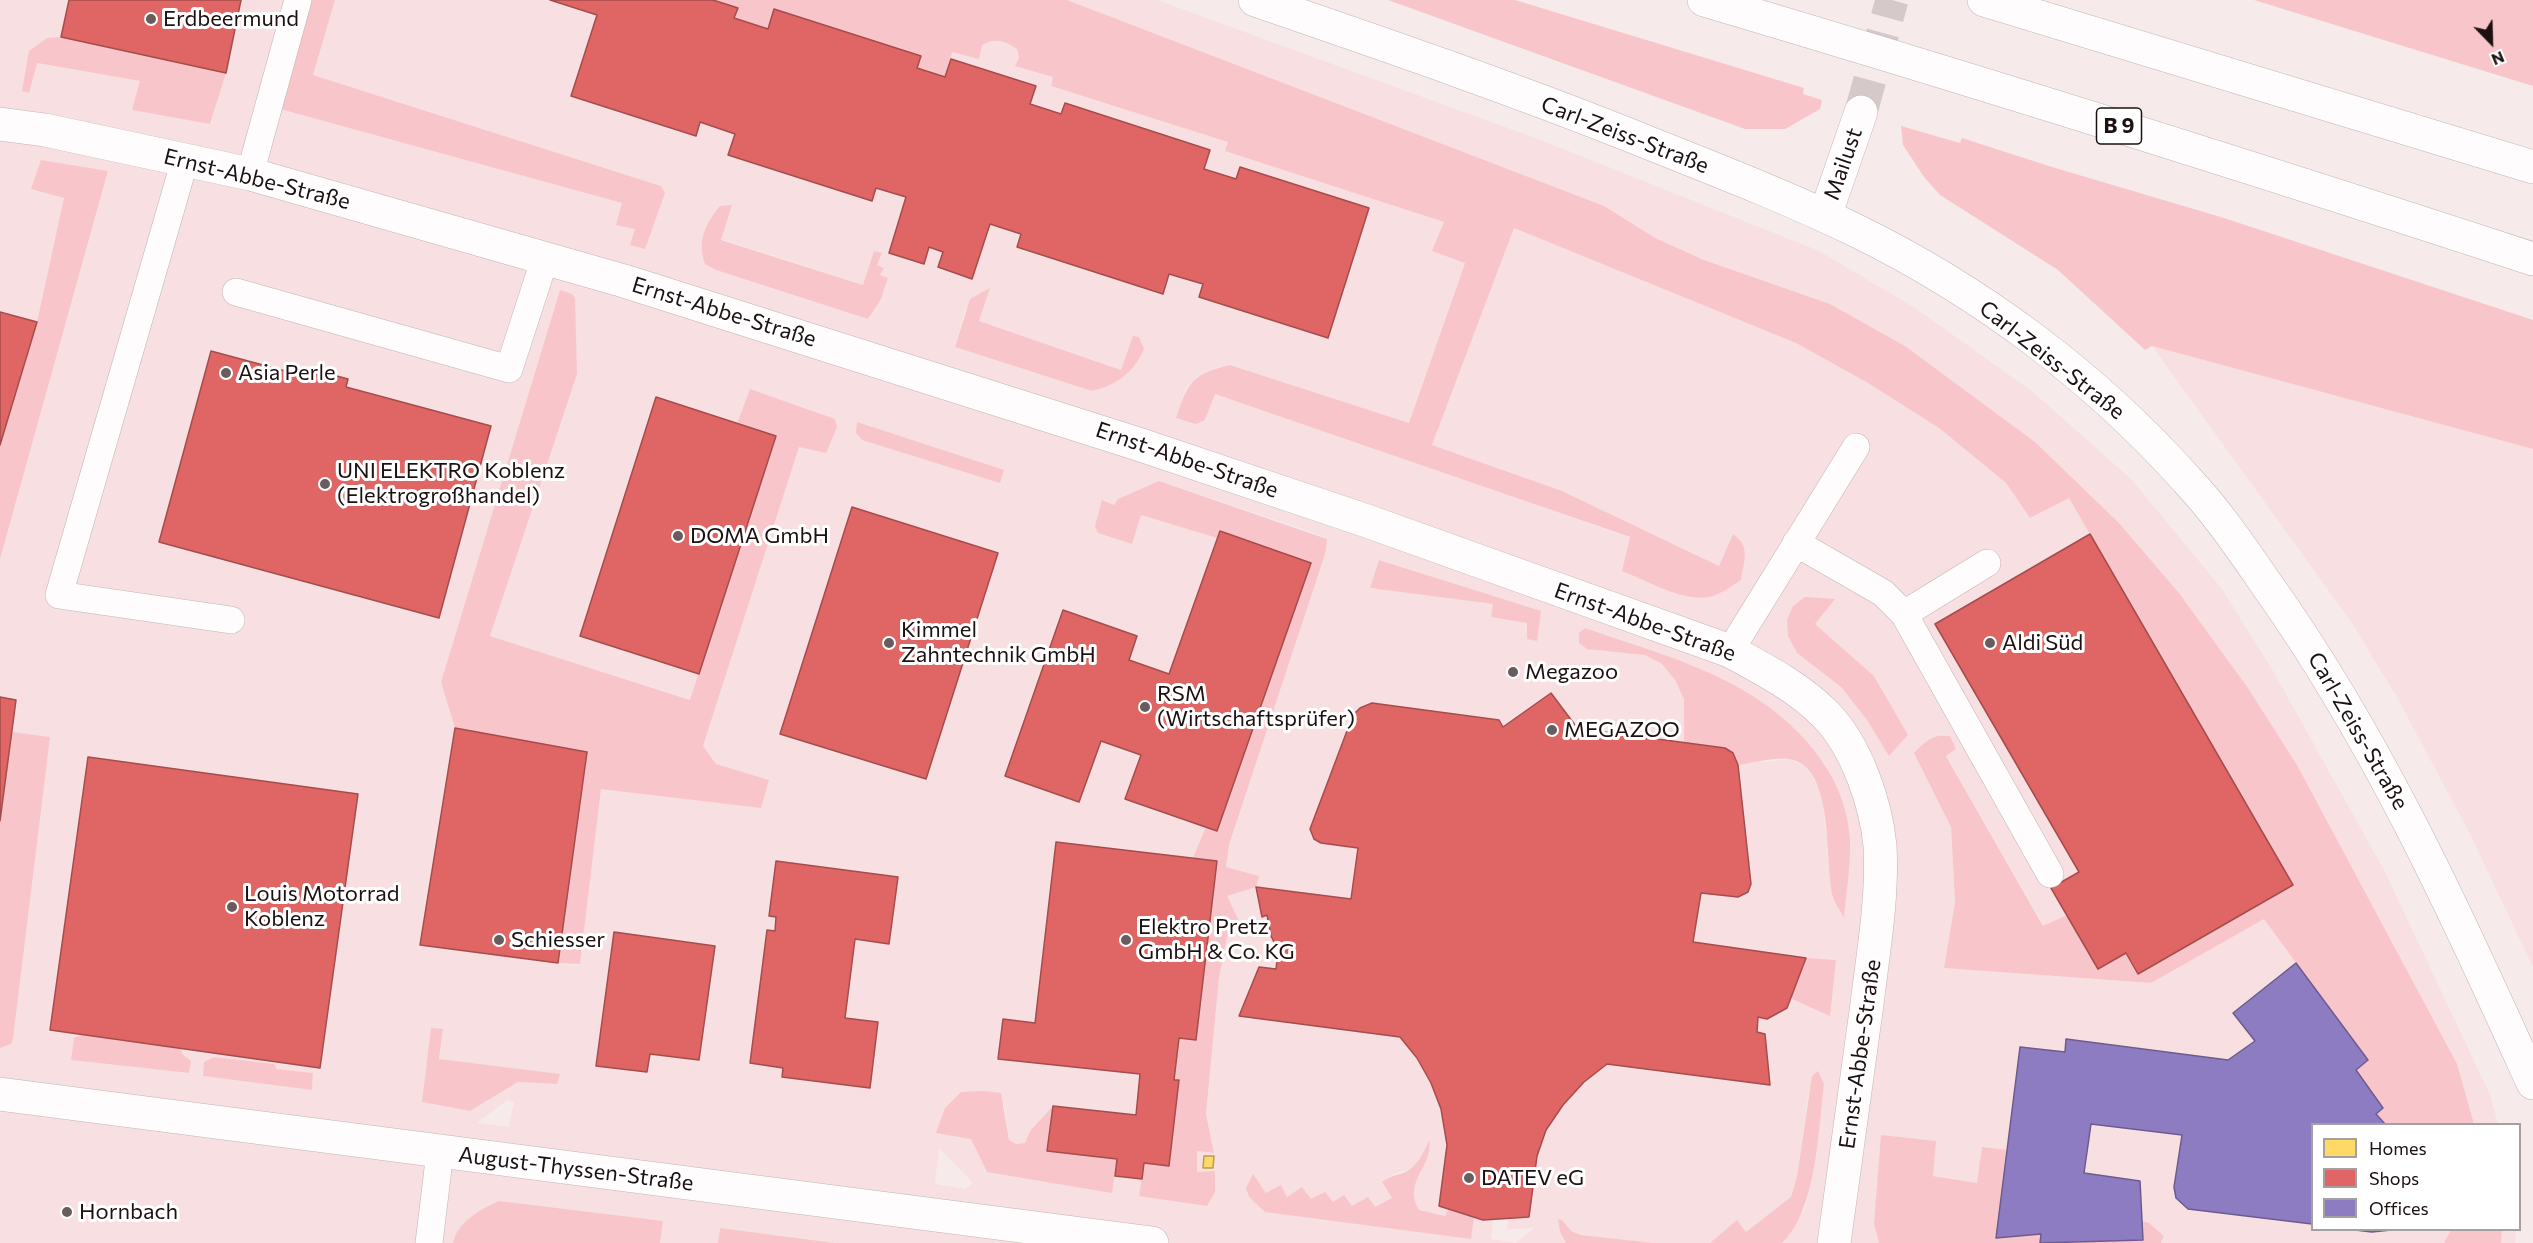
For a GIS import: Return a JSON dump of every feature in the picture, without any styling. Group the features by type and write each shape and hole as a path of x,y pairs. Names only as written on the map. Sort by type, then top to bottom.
{"main road":[{"name":"Carl-Zeiss-Straße","path":"1255,0 1601,124 1825,216 1903,255 2003,317 2098,392 2148,437 2190,482 2227,528 2294,623 2363,733 2424,849 2533,1083"},
{"name":"B 9","path":"1704,0 1871,49 2252,168 2533,259"},
{"path":"1984,0 2533,167"},
{"name":"Mailust","path":"1825,216 1861,112"},
{"name":"Ernst-Abbe-Straße","path":"0,124 45,130 249,174 545,258 1128,440 1367,521 1730,651 1784,681 1825,714 1843,738 1859,768 1871,798 1880,845 1880,881 1874,945 1834,1243"},
{"name":"August-Thyssen-Straße","path":"0,1095 1152,1243"}],"lane":[{"path":"249,174 297,0"},
{"path":"184,160 180,183 59,595 231,620"},
{"path":"236,292 509,369 545,258"},
{"path":"1730,651 1856,447"},
{"path":"1796,543 1883,593 1904,614 2050,874"},
{"path":"1904,614 1987,563"},
{"path":"429,1243 440,1152"}],"shaded area":[{"path":"0,0 311,0 280,109 622,203 661,186 313,75 335,0 713,0 738,8 735,18 768,29 774,9 921,56 999,40 1008,42 1017,49 1019,58 1053,77 1051,86 1229,142 1226,151 1444,222 1465,262 1409,423 1230,365 1198,376 1186,388 1176,418 1205,420 1215,394 1630,538 1622,571 1690,598 1715,596 1741,579 1745,551 1733,534 1719,566 1562,491 1432,445 1514,228 1796,343 1868,383 1939,428 2006,483 2030,518 2069,498 2293,885 2138,974 2098,969 2044,926 1946,755 1956,749 1950,736 1940,734 1938,799 1951,827 1955,902 1944,968 2150,983 2264,918 2368,1060 2356,1071 2383,1108 2376,1114 2384,1123 2311,1123 2311,1231 2451,1231 2450,1235 2444,1243 2162,1243 2164,1236 2143,1240 2040,1243 2041,1235 1996,1238 1982,1147 1978,1183 1933,1176 1882,1135 1874,1223 1879,1243 1782,1243 1804,1211 1809,1192 1824,1084 1808,1096 1797,1176 1791,1198 1746,1232 1737,1221 1710,1243 1654,1243 1581,1235 1571,1231 1559,1220 1560,1232 1566,1243 1516,1243 835,1243 720,1228 718,1243 660,1243 663,1222 454,1236 453,1243 0,1243 0,1048 13,1038 14,1021 12,733 0,821 0,559 108,172 41,160 64,198 37,322 0,445","holes":["61,37 225,72 211,124 133,110 141,81 36,63 29,51 47,38","732,206 721,239 864,285 874,251 882,253 877,265 880,276 887,278 886,287 868,319 716,270 711,217","990,289 979,321 1121,370 1144,349 1132,369 1092,391 955,347 965,310","560,290 577,374 490,636 691,700 776,436 750,390 822,414 799,446 703,746 716,764 768,780 601,789 580,964 558,962 587,752 455,728 441,682","1159,481 1327,539 1326,551 1229,845 1226,867 1258,876 1256,887 1226,896 1227,937 1219,978 1206,1114 1214,1153 1197,1151 1197,1172 1215,1171 1139,1195 1144,1163 1169,1166 1179,1080 1174,1080 1179,1038 1196,1040 1217,861 1193,857 1217,831 1311,563 1220,531 1217,538 1141,515 1132,544 1098,533 1103,500 1114,505","1380,560 1541,612 1491,617 1494,604 1370,588","1834,599 1815,624 1874,676 1908,735 1889,756 1867,720 1841,687 1797,653 1793,606","1585,628 1696,667 1825,764 1846,882 1844,917 1825,826 1824,805 1820,789 1805,766 1789,759 1764,762 1733,753 1725,748 1685,743 1684,699 1675,680 1662,664 1645,655 1579,633","443,1030 439,1059 557,1084 518,1082 470,1111 422,1102","74,1038 189,1073 71,1060","214,1057 274,1064 277,1069 313,1073 312,1090 203,1076 204,1062","507,1100 514,1102 509,1127 477,1123","1004,1104 1009,1140 1016,1144 1025,1143 1030,1131 1052,1107 1047,1151 1117,1159 987,1172 971,1139","1428,1141 1430,1148 1412,1196 1419,1210 1445,1216 1352,1207 1375,1208 1392,1198 1382,1183 1391,1175 1412,1168 1421,1158","939,1148 973,1183 965,1189 935,1184","1253,1174 1266,1193 1352,1207 1249,1197","1493,1219 1508,1219 1507,1229 1534,1228 1516,1243 1491,1239"]},
{"path":"311,0 335,0 313,75 661,186 665,193 645,249 630,245 635,229 616,225 622,203 280,109"},
{"path":"713,0 1067,0 1604,206 1655,238 1704,260 1830,304 1905,346 2035,442 2119,523 2179,593 2248,688 2297,765 2457,1064 2474,1123 2384,1123 2376,1114 2383,1107 2356,1070 2367,1060 2264,919 2151,983 1944,968 1955,902 1951,827 1914,753 1934,737 1950,736 1956,749 1946,756 2043,926 2067,915 2098,969 2126,953 2139,974 2293,885 2069,498 2030,518 2006,483 1939,428 1868,383 1796,343 1514,228 1432,445 1562,491 1719,566 1733,534 1739,539 1744,549 1744,566 1741,580 1723,592 1705,598 1669,591 1622,571 1630,537 1215,394 1205,420 1196,424 1176,418 1184,396 1193,381 1207,372 1230,365 1409,423 1465,263 1432,251 1444,222 1225,151 1228,142 1051,86 1053,77 1015,66 1019,58 1017,49 1005,42 991,41 982,45 979,59 952,52 945,77 917,68 920,56 775,9 768,29 734,18 738,8"},
{"path":"1067,0 1157,0 1546,142 1819,251 1915,308 2033,392 2131,479 2222,589 2273,671 2385,872 2490,1095 2498,1123 2474,1123 2456,1064 2297,765 2248,688 2179,593 2119,523 2035,442 1905,346 1830,304 1704,260 1366,116"},
{"path":"1388,0 1515,0 1804,88 1803,94 1822,100 1820,109 1785,129 1745,129"},
{"path":"2254,0 2533,0 2533,86"},
{"path":"61,37 226,73 210,124 132,110 140,81 37,63 29,93 22,91 29,51 47,38"},
{"path":"1901,126 1960,143 1962,138 2224,218 2533,320 2533,449 2152,346 2145,350 2058,270 1940,195 1924,177 1903,145"},
{"path":"41,160 108,171 0,559 0,445 37,322 64,198 31,189"},
{"path":"732,205 721,240 863,285 874,251 882,253 877,265 884,268 880,275 888,278 881,299 868,319 716,270 705,264 702,240 710,219 720,206"},
{"path":"990,288 979,321 1121,370 1133,336 1139,337 1144,349 1135,365 1123,377 1092,391 955,347 970,299"},
{"path":"560,290 572,294 575,298 577,374 490,636 690,700 776,436 737,424 750,389 835,419 837,427 826,453 799,447 703,746 716,764 769,780 761,808 601,789 580,964 558,963 587,752 455,728 441,682"},
{"path":"2152,346 2533,449 2533,967 2469,832 2398,699 2352,623"},
{"path":"857,422 1004,470 1000,483 862,440 856,433"},
{"path":"1159,481 1327,539 1326,551 1229,845 1226,867 1259,876 1256,887 1227,896 1240,923 1227,937 1219,978 1206,1114 1214,1153 1197,1151 1197,1172 1215,1171 1215,1192 1207,1206 1139,1196 1144,1163 1169,1166 1178,1080 1174,1080 1179,1038 1196,1040 1217,861 1193,858 1206,827 1216,831 1311,563 1220,531 1217,538 1141,515 1132,544 1098,533 1095,526 1102,500 1114,505 1118,499"},
{"path":"1379,560 1541,611 1537,641 1527,639 1527,623 1491,617 1493,604 1370,588"},
{"path":"1805,597 1835,599 1815,624 1874,676 1908,735 1889,756 1867,720 1841,687 1797,653 1788,636 1787,620 1793,606"},
{"path":"1585,628 1713,674 1752,695 1773,710 1811,746 1826,767 1838,790 1846,814 1850,849 1844,918 1833,897 1830,882 1821,797 1814,779 1804,766 1789,759 1771,759 1738,765 1733,753 1725,748 1684,743 1684,699 1675,680 1662,664 1645,655 1587,649 1579,643 1579,633"},
{"path":"12,732 50,737 13,1038 11,1044 0,1048 0,821"},
{"path":"1806,958 1836,960 1830,1016 1790,998"},
{"path":"431,1028 443,1029 439,1059 560,1074 557,1084 518,1082 470,1111 422,1102"},
{"path":"82,1035 181,1047 182,1054 191,1061 189,1073 71,1060 74,1038"},
{"path":"214,1057 274,1064 277,1069 313,1073 312,1090 203,1076 204,1062"},
{"path":"1818,1071 1824,1084 1814,1168 1809,1190 1794,1229 1782,1243 1710,1243 1737,1220 1746,1232 1791,1197 1797,1176 1812,1076"},
{"path":"961,1092 1001,1093 1009,1140 1016,1144 1025,1143 1030,1131 1053,1106 1048,1151 1117,1159 1112,1193 987,1172 971,1139 936,1133 945,1108"},
{"path":"1881,1135 1936,1141 1933,1176 1977,1183 1982,1147 2007,1150 1996,1238 2041,1234 2040,1243 1879,1243 1874,1224"},
{"path":"1429,1140 1427,1158 1414,1190 1419,1210 1445,1216 1449,1209 1474,1217 1471,1239 1265,1212 1249,1197 1246,1188 1253,1174 1266,1193 1281,1185 1287,1197 1302,1187 1311,1199 1325,1192 1333,1202 1344,1195 1352,1206 1368,1197 1375,1207 1392,1198 1382,1182 1411,1169 1422,1156"},
{"path":"499,1201 663,1221 660,1243 453,1243 455,1235 465,1223 478,1212"},
{"path":"1558,1219 1562,1220 1571,1231 1581,1235 1654,1243 1566,1243 1560,1232"},
{"path":"2142,1221 2149,1223 2164,1236 2161,1243 2040,1243"},
{"path":"720,1228 835,1243 718,1243"},
{"path":"2450,1231 2502,1231 2501,1243 2444,1243"},
{"path":"2502,1231 2516,1231 2515,1243 2501,1243"}],"building: Homes":[{"path":"1204,1156 1214,1156 1213,1168 1203,1168"}],"building: Shops":[{"name":"Erdbeermund","path":"69,0 241,0 226,73 61,37"},
{"path":"550,0 713,0 738,8 734,18 768,29 774,9 921,56 917,68 945,77 951,59 1036,86 1030,104 1061,114 1065,103 1210,150 1204,169 1236,179 1240,167 1369,208 1328,338 1199,297 1203,284 1169,274 1163,294 1017,247 1021,234 990,224 972,279 938,267 943,252 929,247 924,264 889,253 906,197 876,188 872,201 728,155 735,134 700,122 696,136 571,96 597,15"},
{"path":"0,312 37,322 0,445"},
{"name":"UNI ELEKTRO Koblenz (Elektrogroßhandel)","path":"211,351 315,379 318,371 348,379 346,387 491,426 439,618 159,542"},
{"name":"DOMA GmbH","path":"656,397 776,436 699,674 580,636"},
{"name":"Kimmel Zahntechnik GmbH","path":"852,507 998,553 926,779 780,734"},
{"name":"RSM (Wirtschaftsprüfer)","path":"1220,531 1311,563 1217,831 1125,799 1141,755 1101,741 1079,802 1005,776 1063,610 1137,636 1129,660 1169,674"},
{"path":"2090,534 2293,885 2138,974 2126,953 2098,969 2051,888 2079,872 1935,624"},
{"path":"1551,693 1584,737 1597,731 1725,748 1733,753 1738,765 1751,884 1748,892 1738,897 1701,893 1693,942 1806,958 1787,1008 1767,1019 1758,1017 1757,1032 1765,1034 1770,1085 1607,1064 1584,1082 1563,1105 1546,1130 1537,1156 1529,1217 1483,1220 1439,1206 1447,1145 1441,1109 1431,1083 1417,1058 1400,1037 1239,1016 1259,967 1276,969 1279,944 1274,942 1271,936 1267,915 1262,917 1256,887 1351,899 1358,848 1321,843 1314,839 1310,829 1353,715 1360,708 1372,703 1499,720 1503,727"},
{"path":"0,697 16,700 0,821"},
{"path":"455,728 587,752 558,963 420,945"},
{"path":"88,757 358,794 320,1068 50,1030"},
{"name":"Elektro Pretz GmbH & Co. KG","path":"1056,842 1217,861 1196,1040 1179,1038 1174,1080 1179,1080 1169,1166 1144,1163 1142,1179 1115,1176 1117,1159 1047,1151 1053,1106 1136,1115 1140,1074 998,1059 1003,1019 1035,1023"},
{"path":"776,861 898,877 889,944 855,939 845,1018 878,1022 870,1088 782,1077 783,1068 750,1063 767,930 775,931 776,917 769,916"},
{"path":"614,932 715,946 699,1060 650,1054 647,1072 596,1066"}],"building: Offices":[{"path":"2296,963 2368,1060 2356,1070 2383,1108 2376,1114 2384,1123 2311,1123 2311,1224 2188,1209 2176,1198 2174,1187 2182,1135 2091,1124 2084,1173 2140,1181 2143,1240 2040,1243 2041,1234 1996,1238 2020,1047 2065,1052 2066,1039 2228,1060 2255,1041 2233,1013"}],"tunnel":[{"path":"1861,112 1892,0"}],"place":[{"name":"Erdbeermund","path":"151,19"},
{"name":"Asia Perle","path":"226,373"},
{"name":"UNI ELEKTRO Koblenz (Elektrogroßhandel)","path":"325,484"},
{"name":"DOMA GmbH","path":"678,536"},
{"name":"Kimmel Zahntechnik GmbH","path":"889,643"},
{"name":"Aldi Süd","path":"1990,643"},
{"name":"Megazoo","path":"1513,672"},
{"name":"RSM (Wirtschaftsprüfer)","path":"1145,707"},
{"name":"MEGAZOO","path":"1552,730"},
{"name":"Louis Motorrad Koblenz","path":"232,907"},
{"name":"Schiesser","path":"499,940"},
{"name":"Elektro Pretz GmbH & Co. KG","path":"1126,940"},
{"name":"DATEV eG","path":"1469,1178"},
{"name":"Hornbach","path":"67,1212"}]}
